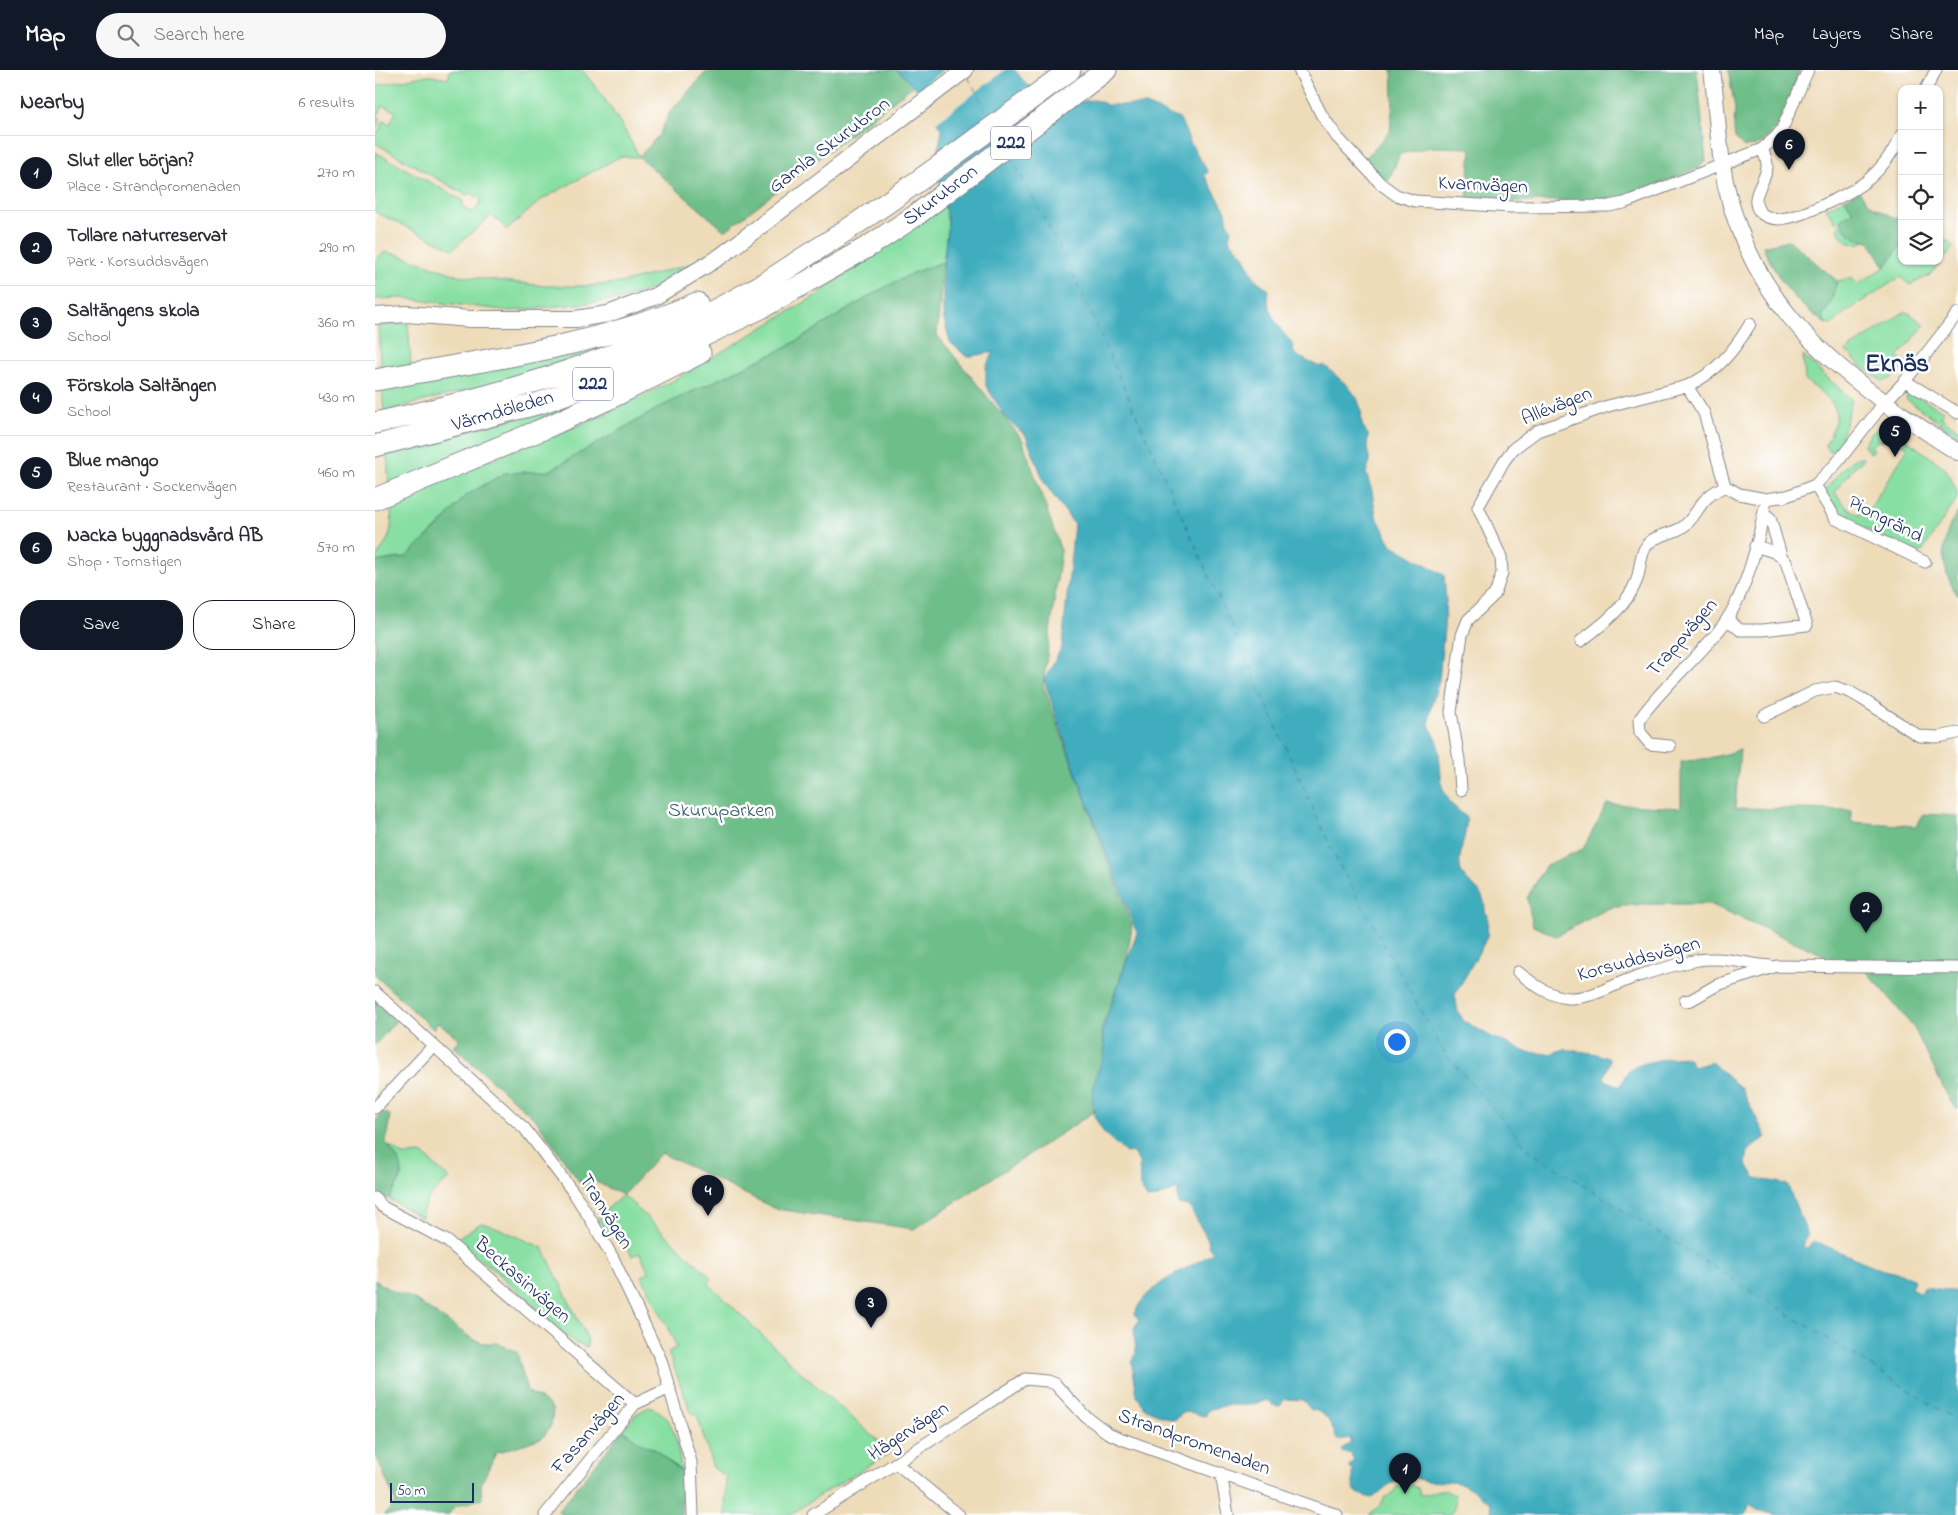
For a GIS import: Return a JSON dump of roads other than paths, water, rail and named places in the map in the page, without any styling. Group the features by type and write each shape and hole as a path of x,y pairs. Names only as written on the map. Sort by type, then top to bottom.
{"highway":[{"name":"Skurubron","path":"758,298 843,234 900,195 1070,70"},
{"name":"Skurubron","path":"758,298 814,290 1107,70"},
{"path":"375,380 595,338 678,312 758,298"},
{"path":"382,496 511,443 609,399 758,298"},
{"name":"Värmdöleden","path":"375,423 409,416 542,380 758,298"},
{"name":"Värmdöleden","path":"375,446 540,403 607,379 697,340 758,298"}],"main road":[{"name":"Gamla Skurubron","path":"376,311 389,305 466,311 508,319 576,320 608,314 656,296 721,256 965,70"},
{"path":"1712,70 1723,166 1731,204 1755,263 1769,290 1787,315 1849,377 1958,452"}],"street":[{"name":"Kvarnvägen","path":"1299,70 1324,119 1349,152 1381,184 1396,195 1415,201 1512,207 1609,206 1644,197 1762,149"},
{"path":"1807,70 1782,129 1762,149 1767,167 1756,202 1761,213 1767,217 1782,219 1812,209 1861,185 1887,160 1898,142"},
{"path":"1928,85 1936,70"},
{"path":"1687,386 1704,413 1725,486 1739,494 1766,499 1787,496 1815,485 1836,464 1905,381 1958,313"},
{"name":"Allévägen","path":"1461,790 1459,760 1451,712 1462,635 1469,620 1495,594 1503,573 1501,557 1478,507 1480,500 1513,449 1537,430 1608,406 1687,386 1703,378 1723,362 1750,324"},
{"path":"1905,381 1958,413"},
{"name":"Piongränd","path":"1815,485 1836,519 1925,562"},
{"path":"1581,641 1616,612 1627,598 1636,583 1643,553 1647,545 1654,539 1675,532 1685,526 1704,500 1725,486"},
{"name":"Trappvägen","path":"1670,746 1650,744 1640,732 1639,720 1657,696 1722,627 1739,599 1764,513 1766,499"},
{"path":"1727,619 1739,630 1763,630 1807,625 1786,562 1781,555 1770,518 1764,513"},
{"path":"1755,546 1781,555"},
{"path":"1764,716 1815,691 1835,686 1855,695 1919,736 1938,737 1958,733"},
{"name":"Korsuddsvägen","path":"1518,972 1531,982 1553,994 1569,998 1606,990 1637,976 1699,960 1717,959 1777,966 1958,968"},
{"name":"Korsuddsvägen","path":"1685,1001 1691,1000 1717,985 1777,966"},
{"name":"Tranvägen","path":"375,992 525,1129 574,1194 613,1258 661,1360 670,1388 691,1462 693,1515"},
{"path":"375,1108 433,1046"},
{"name":"Beckasinvägen","path":"375,1198 383,1207 447,1242 635,1404"},
{"name":"Hägervägen","path":"813,1515 1025,1379"},
{"name":"Strandpromenaden","path":"1025,1379 1047,1381 1055,1384 1085,1416 1108,1433 1337,1515"},
{"name":"Fasanvägen","path":"545,1515 635,1404 670,1388"},
{"path":"896,1463 959,1515"},
{"path":"1221,1473 1228,1515"}],"water":[{"path":"897,70 1015,70 1027,85 1079,102 1093,100 1107,105 1145,105 1180,119 1190,142 1208,172 1204,175 1226,211 1228,225 1231,228 1229,239 1244,256 1255,279 1269,290 1268,298 1271,313 1294,346 1293,352 1320,367 1324,365 1348,386 1357,398 1361,409 1362,425 1368,435 1367,448 1370,462 1366,473 1372,491 1376,516 1392,545 1444,575 1446,600 1439,680 1430,710 1429,725 1438,742 1442,787 1451,804 1466,817 1466,830 1460,856 1460,867 1465,878 1482,896 1485,912 1488,915 1487,937 1455,995 1458,1012 1464,1021 1490,1036 1526,1052 1549,1054 1565,1049 1597,1054 1610,1059 1604,1079 1620,1087 1630,1070 1649,1062 1683,1057 1688,1058 1694,1067 1711,1062 1741,1088 1766,1137 1748,1151 1746,1163 1755,1177 1787,1184 1808,1236 1802,1246 1807,1249 1814,1241 1881,1269 1908,1276 1914,1280 1911,1288 1920,1293 1925,1287 1958,1292 1958,1515 1776,1515 1757,1510 1750,1504 1745,1515 1492,1515 1491,1503 1465,1485 1425,1481 1412,1475 1407,1469 1402,1469 1397,1473 1395,1482 1388,1485 1372,1498 1360,1494 1353,1487 1353,1471 1349,1466 1354,1460 1350,1453 1343,1453 1341,1449 1350,1444 1351,1438 1337,1440 1325,1416 1311,1410 1303,1400 1285,1399 1280,1406 1273,1405 1268,1400 1249,1405 1230,1405 1210,1409 1205,1416 1186,1412 1176,1419 1169,1419 1146,1409 1137,1396 1132,1362 1136,1353 1134,1328 1139,1320 1135,1314 1147,1295 1157,1286 1213,1253 1189,1206 1178,1204 1178,1189 1155,1198 1147,1199 1140,1186 1139,1162 1132,1152 1126,1153 1104,1133 1094,1116 1095,1107 1092,1101 1096,1076 1105,1048 1102,1031 1137,933 1075,770 1044,680 1062,647 1074,524 1045,484 1026,436 1006,418 986,386 986,367 994,352 967,357 950,342 943,316 943,268 948,223 936,161 942,130 914,86"}],"place":[{"name":"Nacka byggnadsvård AB","path":"1789,170"},
{"name":"Blue mango","path":"1895,457"},
{"name":"Tollare naturreservat","path":"1866,933"},
{"name":"Förskola Saltängen","path":"708,1216"},
{"name":"Saltängens skola","path":"871,1328"},
{"name":"Slut eller början?","path":"1405,1494"}],"district":[{"name":"Eknäs","path":"1897,365"}],"park label":[{"name":"Skuruparken","path":"721,811"}]}
